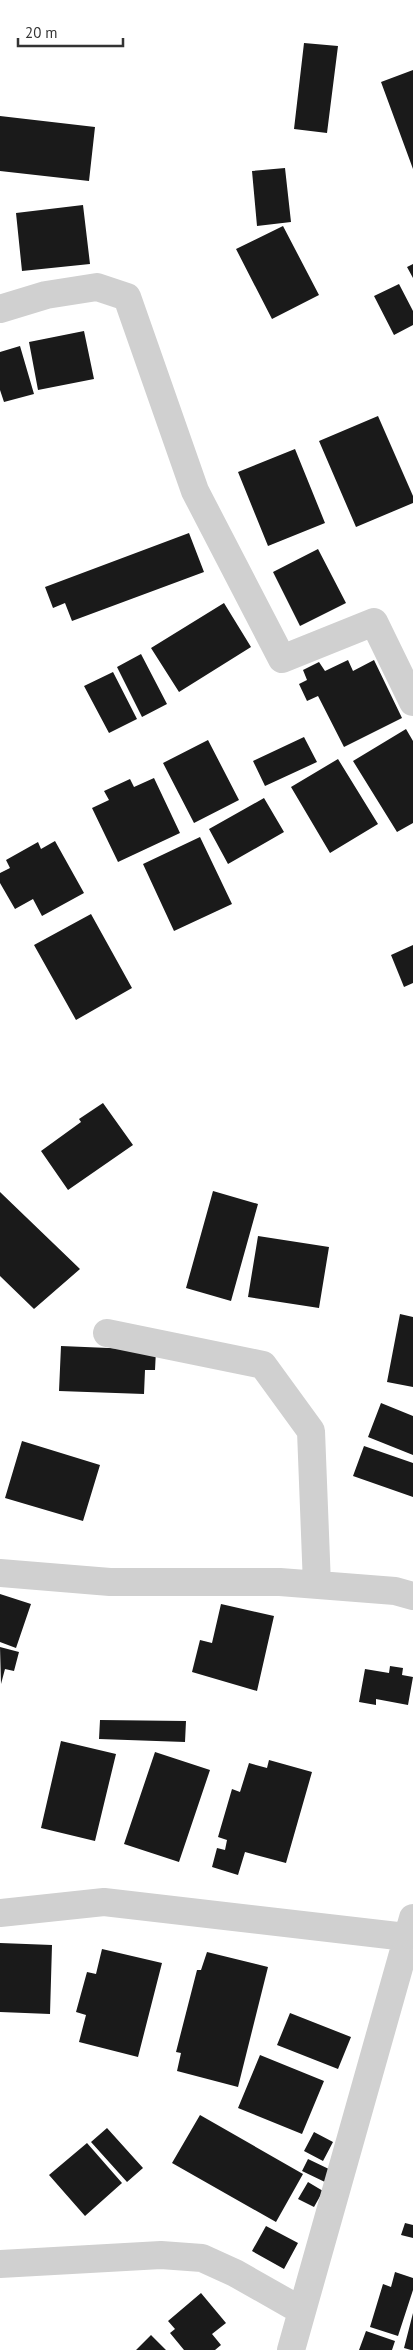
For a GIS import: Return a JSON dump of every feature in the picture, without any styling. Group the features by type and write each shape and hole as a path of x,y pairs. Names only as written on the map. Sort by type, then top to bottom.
{"street":[{"path":"0,309 46,295 97,287 127,297 195,491 282,659 374,622 413,702"},
{"path":"107,1333 263,1365 311,1431 316,1585"},
{"path":"0,1573 110,1582 280,1582 396,1591 413,1596"},
{"path":"0,1913 104,1902 409,1927 291,2350"},
{"path":"0,2264 161,2255 202,2258 235,2273 302,2311"}],"building":[{"path":"304,43 338,46 327,133 294,129"},
{"path":"413,70 413,169 381,82"},
{"path":"0,116 95,127 89,181 0,171"},
{"path":"285,168 291,222 257,226 252,171"},
{"path":"83,205 90,264 22,271 16,213"},
{"path":"283,226 319,295 272,319 236,249"},
{"path":"413,264 413,278 407,267"},
{"path":"399,284 413,311 413,325 394,335 374,296"},
{"path":"84,331 94,379 38,390 29,342"},
{"path":"20,346 34,394 4,402 0,390 0,352"},
{"path":"378,416 413,496 413,503 356,527 319,441"},
{"path":"295,449 325,523 268,546 238,472"},
{"path":"189,533 204,572 72,621 65,603 53,608 45,587"},
{"path":"318,549 346,603 300,626 273,572"},
{"path":"224,603 251,647 179,692 151,648"},
{"path":"141,654 167,704 142,717 117,667"},
{"path":"348,660 353,671 374,660 402,718 344,747 318,696 307,701 299,684 307,680 303,670 319,662 325,671"},
{"path":"113,672 137,719 109,733 84,686"},
{"path":"406,729 413,741 413,823 397,832 353,761"},
{"path":"304,737 317,762 265,786 253,761"},
{"path":"208,740 239,800 194,823 163,763"},
{"path":"338,759 378,824 330,853 291,787"},
{"path":"154,778 180,833 118,862 92,808 109,800 104,791 130,779 134,787"},
{"path":"264,798 284,832 228,864 209,829"},
{"path":"200,837 232,904 174,931 143,864"},
{"path":"55,841 84,893 42,916 33,899 15,909 0,883 0,873 10,868 6,860 38,842 41,849"},
{"path":"91,914 132,988 76,1020 34,945"},
{"path":"413,945 413,983 404,987 391,955"},
{"path":"103,1103 133,1145 68,1190 41,1151 81,1122 79,1119"},
{"path":"213,1191 258,1204 231,1301 186,1288"},
{"path":"0,1192 80,1269 34,1309 0,1276"},
{"path":"258,1236 329,1247 319,1308 248,1297"},
{"path":"400,1314 413,1317 413,1387 387,1382"},
{"path":"61,1346 156,1350 155,1370 145,1370 144,1394 59,1391"},
{"path":"381,1403 413,1416 413,1455 368,1437"},
{"path":"22,1441 100,1465 83,1521 5,1498"},
{"path":"364,1446 413,1463 413,1497 353,1476"},
{"path":"0,1594 31,1604 16,1648 0,1642"},
{"path":"221,1604 274,1616 257,1691 192,1672 200,1640 212,1643"},
{"path":"0,1647 19,1652 14,1671 5,1669 1,1684"},
{"path":"390,1666 403,1668 402,1675 413,1677 408,1705 376,1699 376,1705 359,1702 365,1669 389,1673"},
{"path":"100,1720 186,1721 185,1742 99,1739"},
{"path":"61,1741 116,1754 95,1841 41,1828"},
{"path":"155,1752 210,1770 179,1862 124,1844"},
{"path":"269,1760 312,1772 286,1863 245,1852 238,1875 212,1867 217,1848 225,1850 227,1840 218,1837 232,1789 240,1792 249,1763 267,1768"},
{"path":"0,1943 52,1945 50,2014 0,2012"},
{"path":"102,1949 162,1963 138,2057 79,2042 86,2015 76,2012 87,1972 96,1974"},
{"path":"207,1952 268,1967 238,2087 177,2071 181,2053 176,2052 197,1970 201,1970"},
{"path":"290,2013 351,2037 338,2069 277,2045"},
{"path":"260,2055 324,2081 302,2134 238,2108"},
{"path":"200,2115 303,2174 276,2222 172,2163"},
{"path":"107,2128 143,2168 127,2182 91,2142"},
{"path":"314,2132 333,2142 323,2161 304,2151"},
{"path":"87,2143 122,2183 85,2216 49,2175"},
{"path":"308,2159 333,2171 327,2183 302,2171"},
{"path":"308,2182 323,2191 314,2207 298,2199"},
{"path":"405,2223 413,2225 413,2238 401,2235"},
{"path":"266,2226 298,2243 284,2269 252,2251"},
{"path":"395,2272 413,2278 413,2290 398,2336 370,2327 383,2284 391,2287"},
{"path":"201,2293 226,2323 212,2334 221,2345 215,2350 184,2350 170,2333 175,2329 168,2321"},
{"path":"413,2313 413,2350 411,2350 404,2348"},
{"path":"366,2331 395,2341 392,2350 359,2350"},
{"path":"151,2335 166,2350 136,2350"}]}
